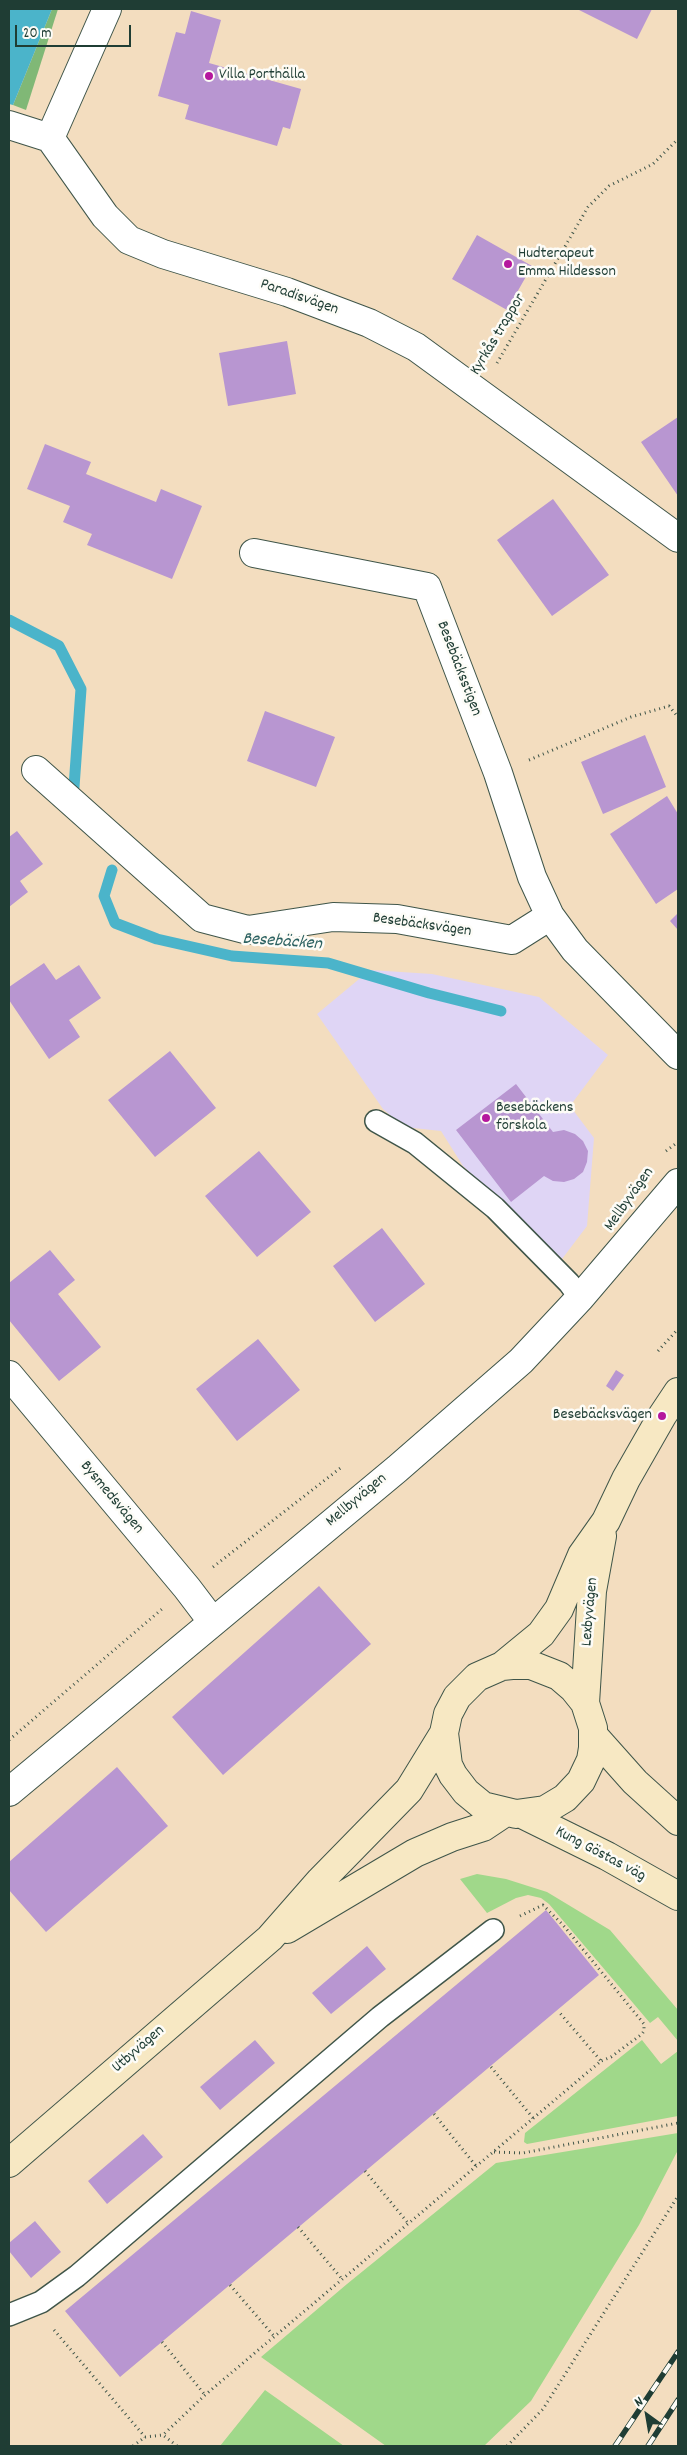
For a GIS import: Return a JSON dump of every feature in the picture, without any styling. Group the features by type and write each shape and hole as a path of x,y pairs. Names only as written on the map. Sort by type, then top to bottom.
{"main road":[{"name":"Lexbyvägen","path":"502,1666 541,1634 554,1615 582,1555 606,1521 626,1479 678,1392"},
{"name":"Lexbyvägen","path":"585,1703 592,1592 596,1561 606,1521"},
{"name":"Kung Göstas väg","path":"513,1814 544,1810 565,1798 574,1790 591,1760 594,1736 591,1719 585,1703 574,1688 550,1671 531,1665 502,1666 485,1672 463,1690 448,1714 444,1733 445,1754 458,1784 483,1806 513,1814 606,1856 678,1896"},
{"name":"Utbyvägen","path":"9,2163 270,1938 320,1881 409,1790 444,1733"},
{"name":"Kung Göstas väg","path":"594,1736 635,1782 678,1821"},
{"name":"Utbyvägen","path":"270,1938 415,1853 452,1836 482,1827 513,1814"}],"street":[{"path":"9,125 50,138 107,9"},
{"name":"Paradisvägen","path":"50,138 105,216 129,240 163,254 287,292 369,323 416,347 678,538"},
{"name":"Besebäcksstigen","path":"254,553 426,587 498,773 532,876 550,916"},
{"name":"Besebäcksvägen","path":"36,770 202,918 248,930 333,916 396,919 512,940 550,916"},
{"path":"550,916 575,950 678,1055"},
{"name":"Mellbyvägen","path":"9,1792 212,1621 397,1469 513,1367 580,1298 678,1183"},
{"name":"Bysmedsvägen","path":"9,1375 187,1588 212,1621"}],"lane":[{"path":"376,1120 415,1143 495,1208 569,1283 580,1298"},
{"path":"9,2315 41,2302 77,2276 380,2017 493,1930"}],"path":[{"name":"Kyrkås trappor","path":"479,394 588,207 609,186 653,164 678,139"},
{"path":"498,773 631,716 669,706 678,717"},
{"name":"Mellbyvägen","path":"662,1156 678,1142"},
{"path":"658,1350 678,1329"},
{"path":"9,1740 187,1588 348,1462"},
{"path":"163,2436 205,2395 600,2061 611,2057 644,2031 644,2024 563,1925 543,1905 539,1905 493,1930"},
{"path":"559,2012 600,2061"},
{"path":"490,2067 533,2118"},
{"path":"434,2114 476,2166"},
{"path":"493,2152 523,2153 678,2123"},
{"path":"366,2171 408,2223"},
{"path":"507,2446 543,2409 678,2196"},
{"path":"298,2227 342,2279"},
{"path":"230,2285 274,2336"},
{"path":"33,2305 145,2437"},
{"path":"162,2342 205,2395"},
{"path":"133,2446 145,2437 163,2436 177,2446"}],"shaded area":[{"name":"Besebäckens förskola","path":"370,970 432,974 539,997 608,1055 570,1106 594,1138 587,1226 562,1259 463,1166 441,1131 404,1127 383,1109 317,1014"}],"green space":[{"path":"52,9 58,9 26,110 13,105"},
{"path":"477,1874 506,1879 547,1892 610,1930 678,2010 678,2041 658,2017 650,2023 549,1904 541,1898 528,1895 516,1898 487,1913 460,1879"},
{"path":"642,2040 661,2064 678,2051 678,2116 527,2144 524,2142 525,2133"},
{"path":"678,2133 678,2150 639,2225 531,2401 484,2446 386,2446 261,2357 347,2284 496,2163"},
{"path":"265,2390 344,2446 220,2446"}],"water":[{"path":"9,9 52,9 13,105 9,104"}],"building":[{"path":"577,9 652,9 637,39"},
{"name":"Villa Porthälla","path":"191,11 221,20 209,63 301,89 290,129 283,127 277,146 185,119 189,105 158,96 176,32 185,34"},
{"path":"477,235 532,266 507,310 452,279"},
{"path":"287,341 296,394 228,406 219,353"},
{"path":"678,417 678,496 641,442"},
{"path":"45,444 91,462 86,474 156,502 161,489 202,506 172,579 87,545 92,534 63,522 70,506 27,489"},
{"path":"553,499 609,575 552,616 497,540"},
{"path":"265,711 335,737 316,787 247,761"},
{"path":"645,735 666,787 603,814 581,762"},
{"path":"667,796 678,814 678,889 656,904 610,834"},
{"path":"17,831 43,864 20,881 28,892 9,907 9,837"},
{"path":"678,913 678,930 670,921"},
{"path":"44,963 56,980 79,965 101,998 69,1020 80,1037 49,1059 9,1000 9,987"},
{"path":"170,1051 216,1108 155,1157 108,1100"},
{"path":"516,1084 553,1132 564,1130 575,1134 583,1141 588,1151 587,1162 583,1172 574,1179 564,1182 553,1181 544,1176 511,1202 456,1130"},
{"path":"259,1151 311,1212 257,1257 205,1196"},
{"path":"382,1228 425,1284 375,1322 333,1266"},
{"path":"50,1250 75,1280 58,1294 101,1347 59,1381 9,1320 9,1283"},
{"path":"258,1339 300,1390 237,1441 196,1389"},
{"path":"616,1370 624,1375 613,1391 606,1386"},
{"path":"319,1586 371,1644 223,1775 172,1717"},
{"path":"117,1767 168,1826 46,1932 9,1890 9,1862"},
{"path":"546,1910 599,1975 120,2377 65,2311"},
{"path":"367,1946 386,1969 331,2014 312,1993"},
{"path":"255,2040 275,2063 220,2110 200,2087"},
{"path":"143,2134 163,2157 107,2204 88,2181"},
{"path":"35,2221 61,2252 31,2278 9,2251 9,2243"}],"waterway":[{"name":"Besebäcken","path":"9,620 59,646 81,689 74,787"},
{"name":"Besebäcken","path":"112,870 104,896 115,923 157,939 232,956 328,963 429,993 501,1011"}],"railway":[{"path":"615,2446 678,2352"},
{"path":"648,2446 678,2400"}],"place":[{"name":"Villa Porthälla","path":"209,76"},
{"name":"Hudterapeut Emma Hildesson","path":"508,264"},
{"name":"Besebäckens förskola","path":"486,1118"},
{"name":"Besebäcksvägen","path":"662,1416"}]}
